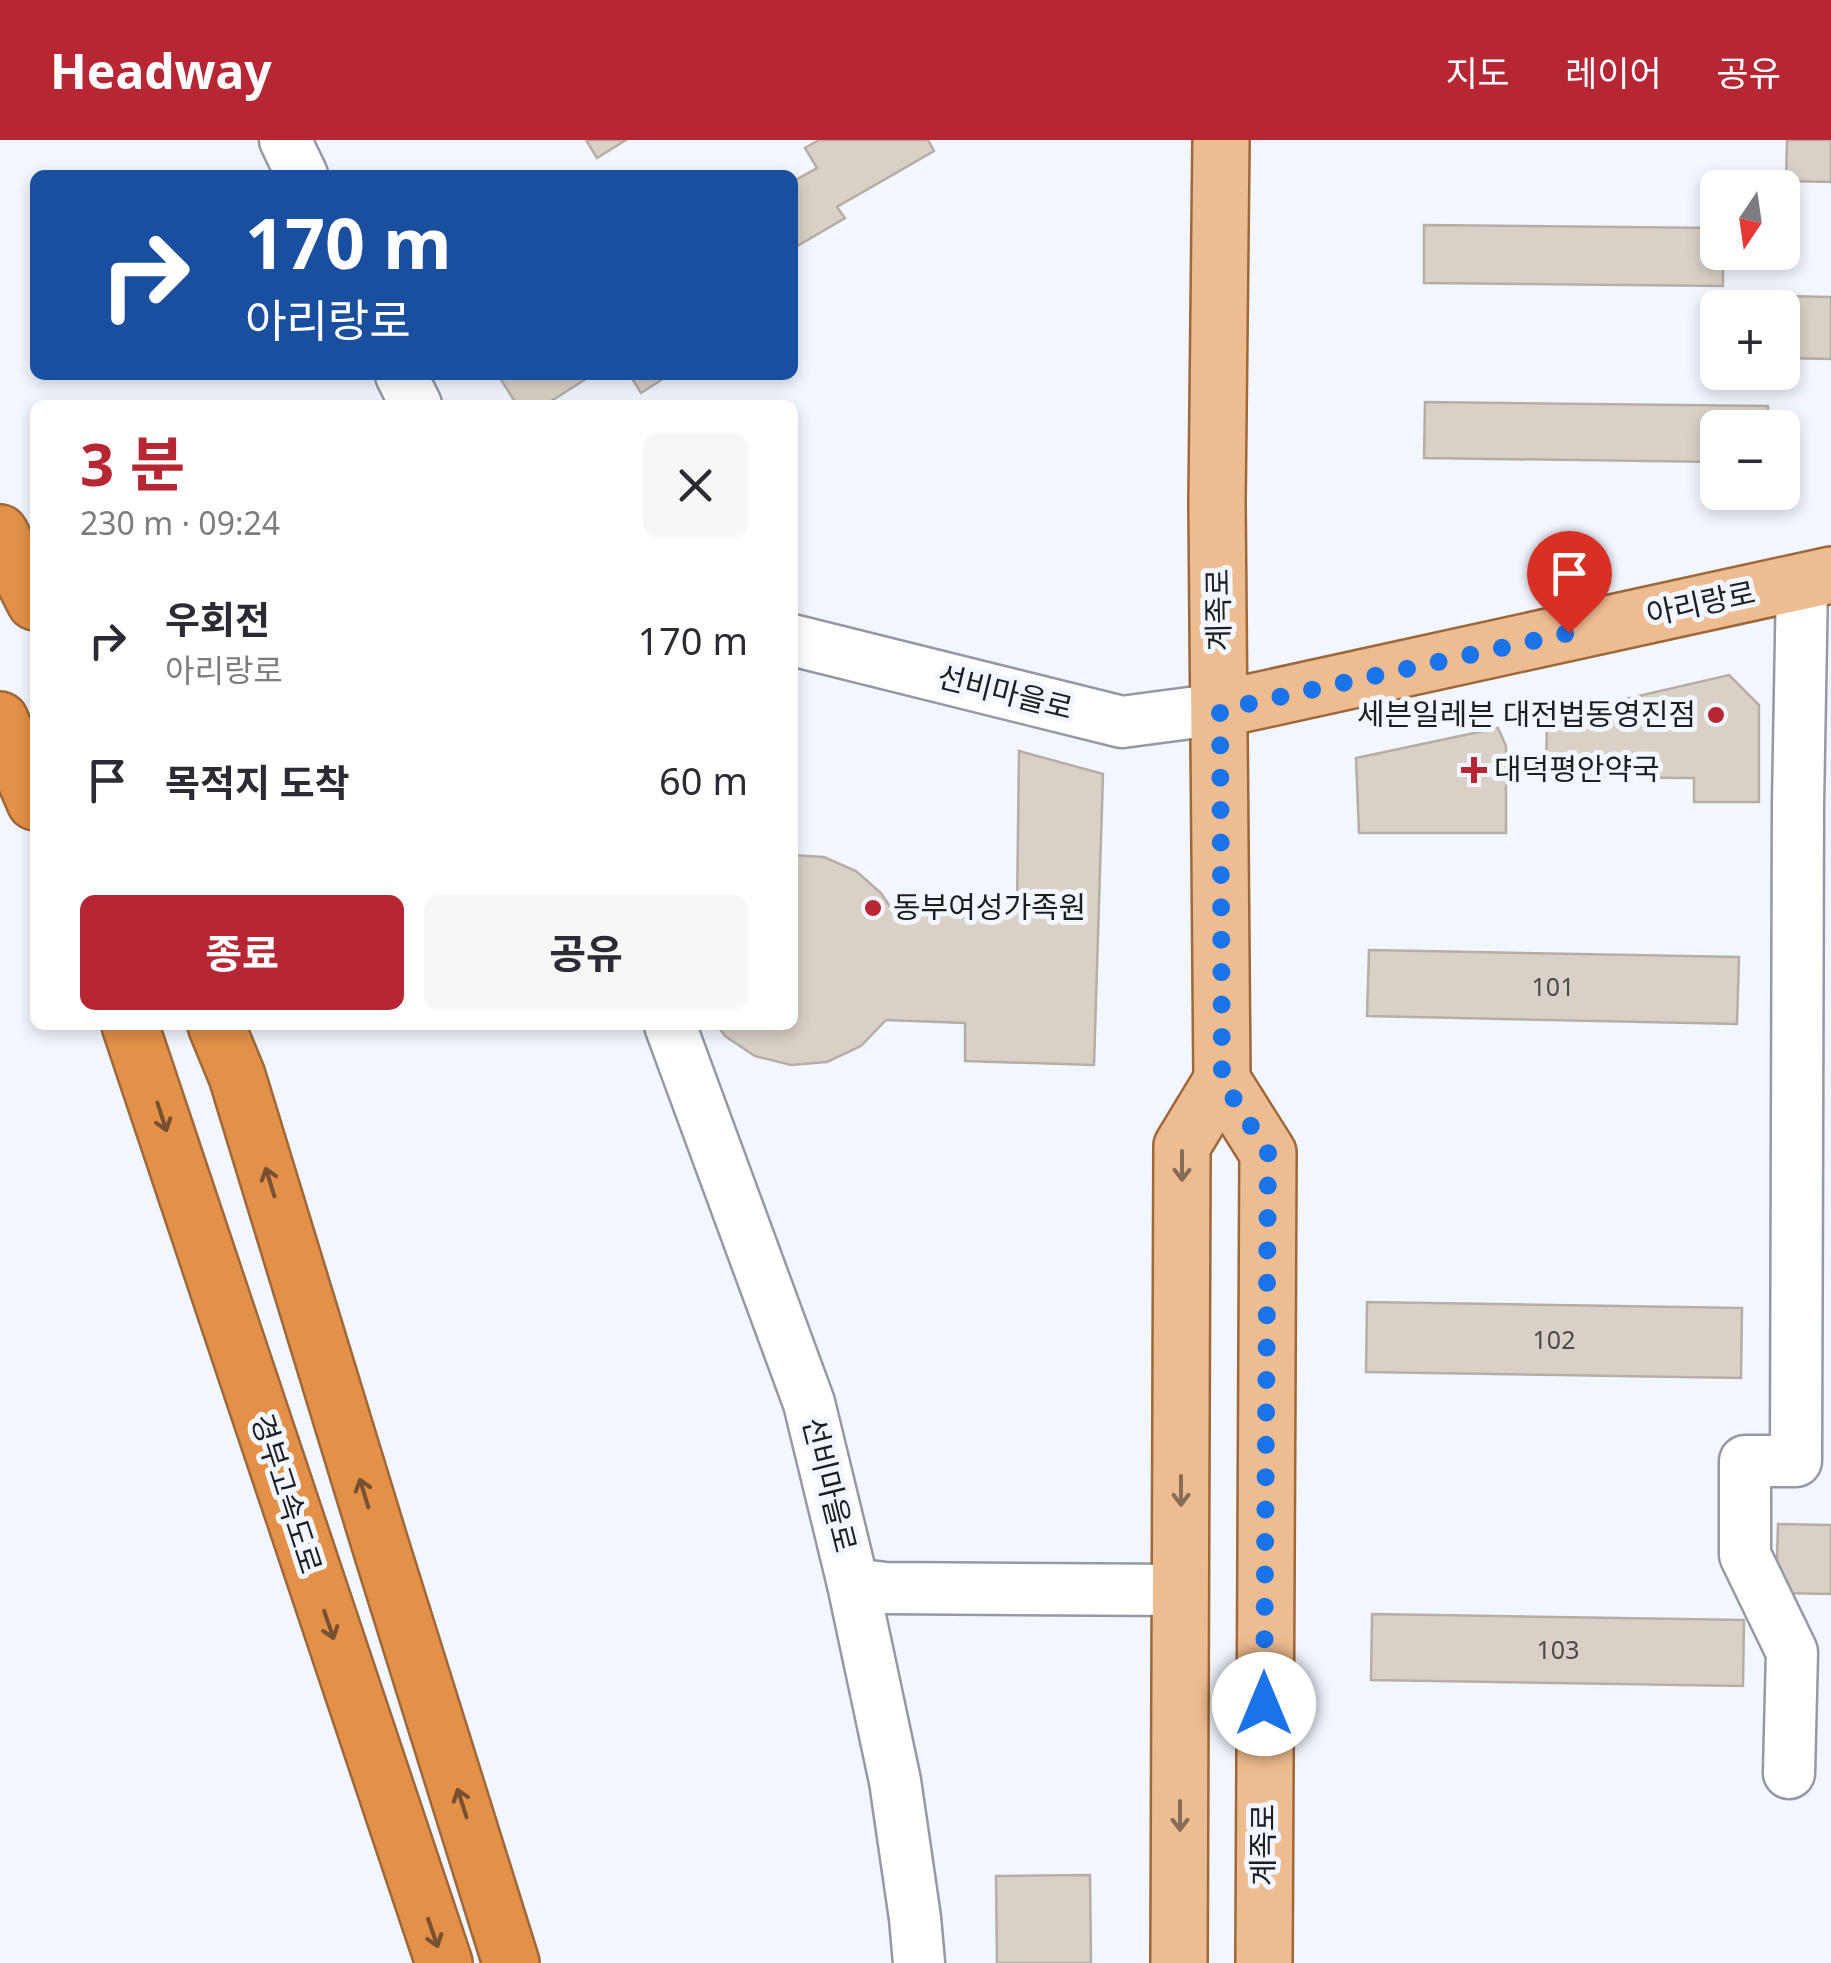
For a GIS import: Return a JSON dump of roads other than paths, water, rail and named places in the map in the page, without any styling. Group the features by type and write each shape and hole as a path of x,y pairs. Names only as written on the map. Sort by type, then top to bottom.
{"highway":[{"path":"0,533 30,592"},
{"path":"0,720 30,790"},
{"name":"경부고속도로","path":"132,1030 444,1963"},
{"path":"218,1030 237,1076 512,1963"}],"main road":[{"name":"계족로","path":"1221,140 1217,502 1222,1080 1268,1153 1264,1963"},
{"name":"아리랑로","path":"1220,710 1817,578"},
{"path":"1180,1963 1182,1146 1222,1080"}],"street":[{"path":"285,140 300,170"},
{"path":"1789,1772 1792,1652 1745,1555 1745,1461 1796,1461 1798,804 1817,578"},
{"name":"선비마을로","path":"798,641 1122,722 1220,710"},
{"name":"선비마을로","path":"672,1030 809,1403 853,1584 894,1781 920,1963"},
{"path":"853,1584 885,1588 1181,1590"}],"place":[{"name":"세븐일레븐 대전법동영진점","path":"1716,715"},
{"name":"대덕평안약국","path":"1474,770"},
{"name":"동부여성가족원","path":"873,908"}]}
